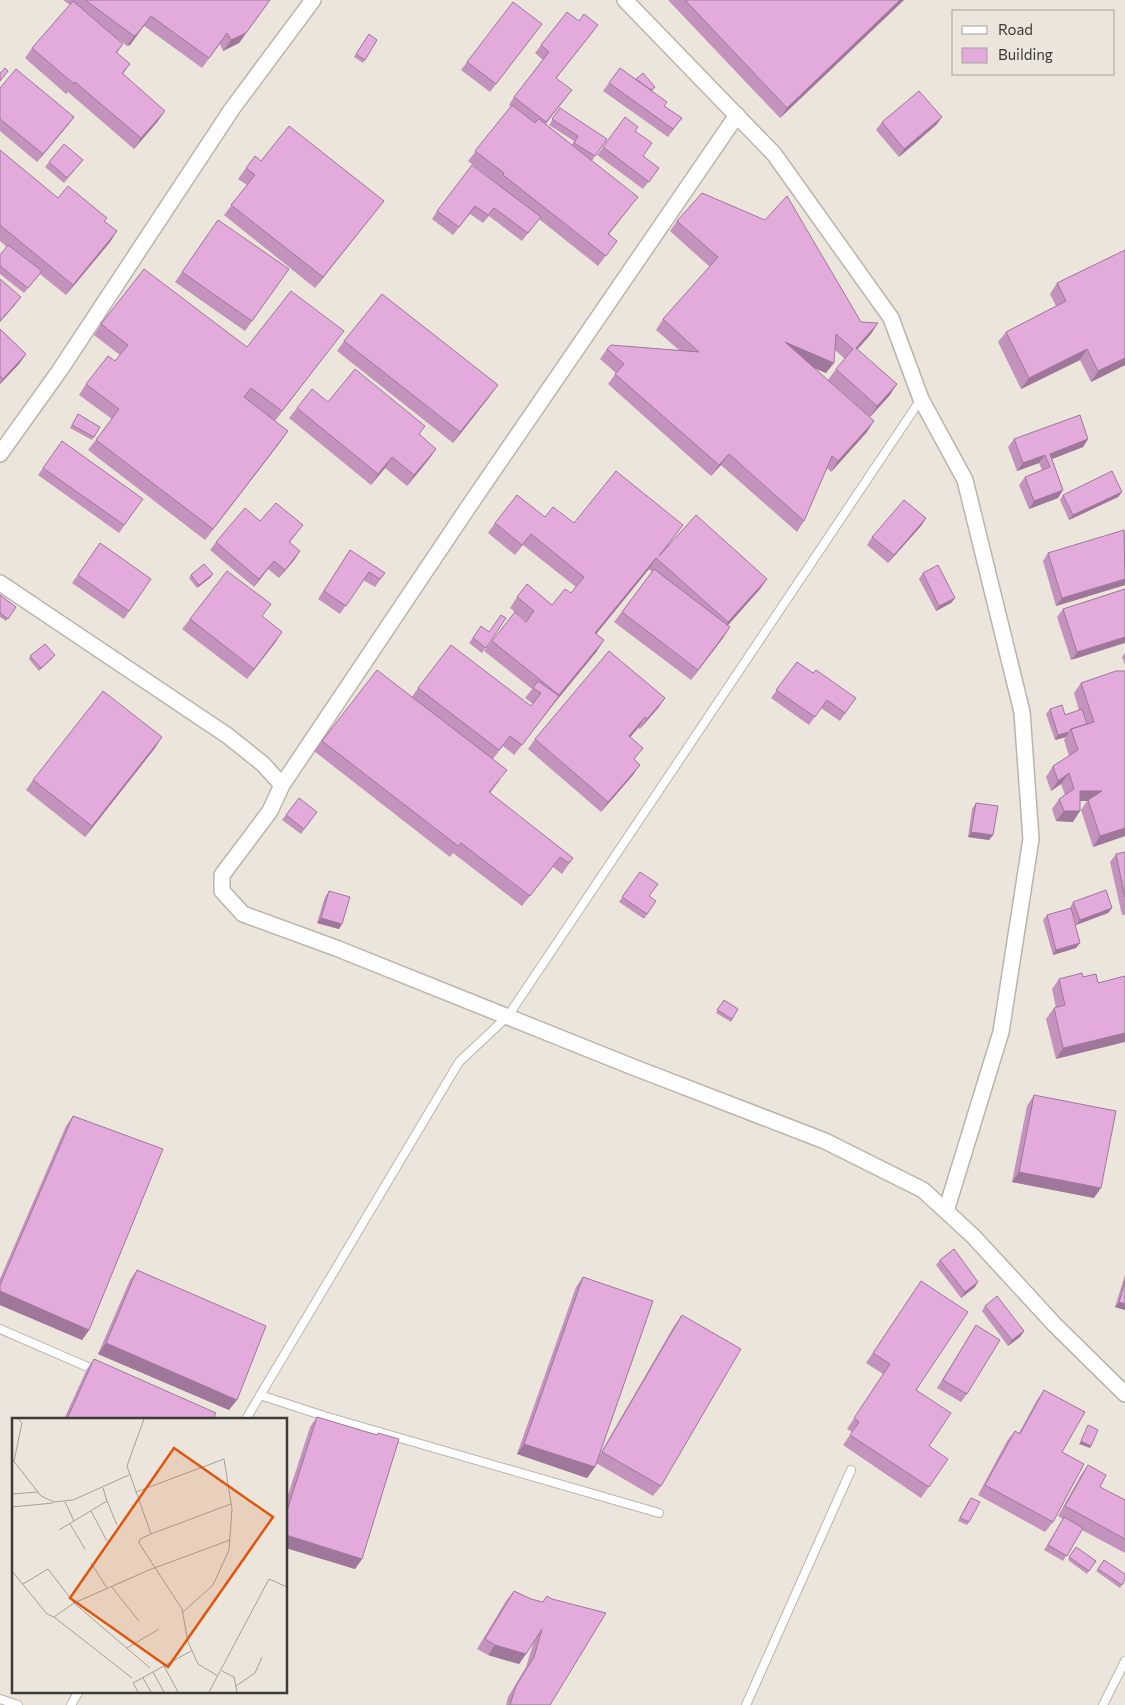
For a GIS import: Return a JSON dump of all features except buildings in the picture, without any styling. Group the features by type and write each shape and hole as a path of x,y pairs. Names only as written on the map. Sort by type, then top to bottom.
{"street":[{"path":"0,454 60,370 232,109 313,0"},
{"path":"625,0 774,154 892,318 921,399 966,480 1022,712 1031,838 1001,1032 946,1211"},
{"path":"737,115 282,785 270,811 222,875 222,891 243,914 336,948 826,1141 924,1190 973,1236 1055,1324 1125,1394"},
{"path":"0,583 228,736 263,764 282,785"}],"lane":[{"path":"247,1418 459,1062 508,1016 921,399"},
{"path":"0,1330 107,1376"},
{"path":"260,1395 333,1419 659,1514"},
{"path":"746,1705 851,1470"},
{"path":"1104,1705 1125,1661"},
{"path":"71,1705 79,1692"},
{"path":"0,1699 18,1705"}]}
